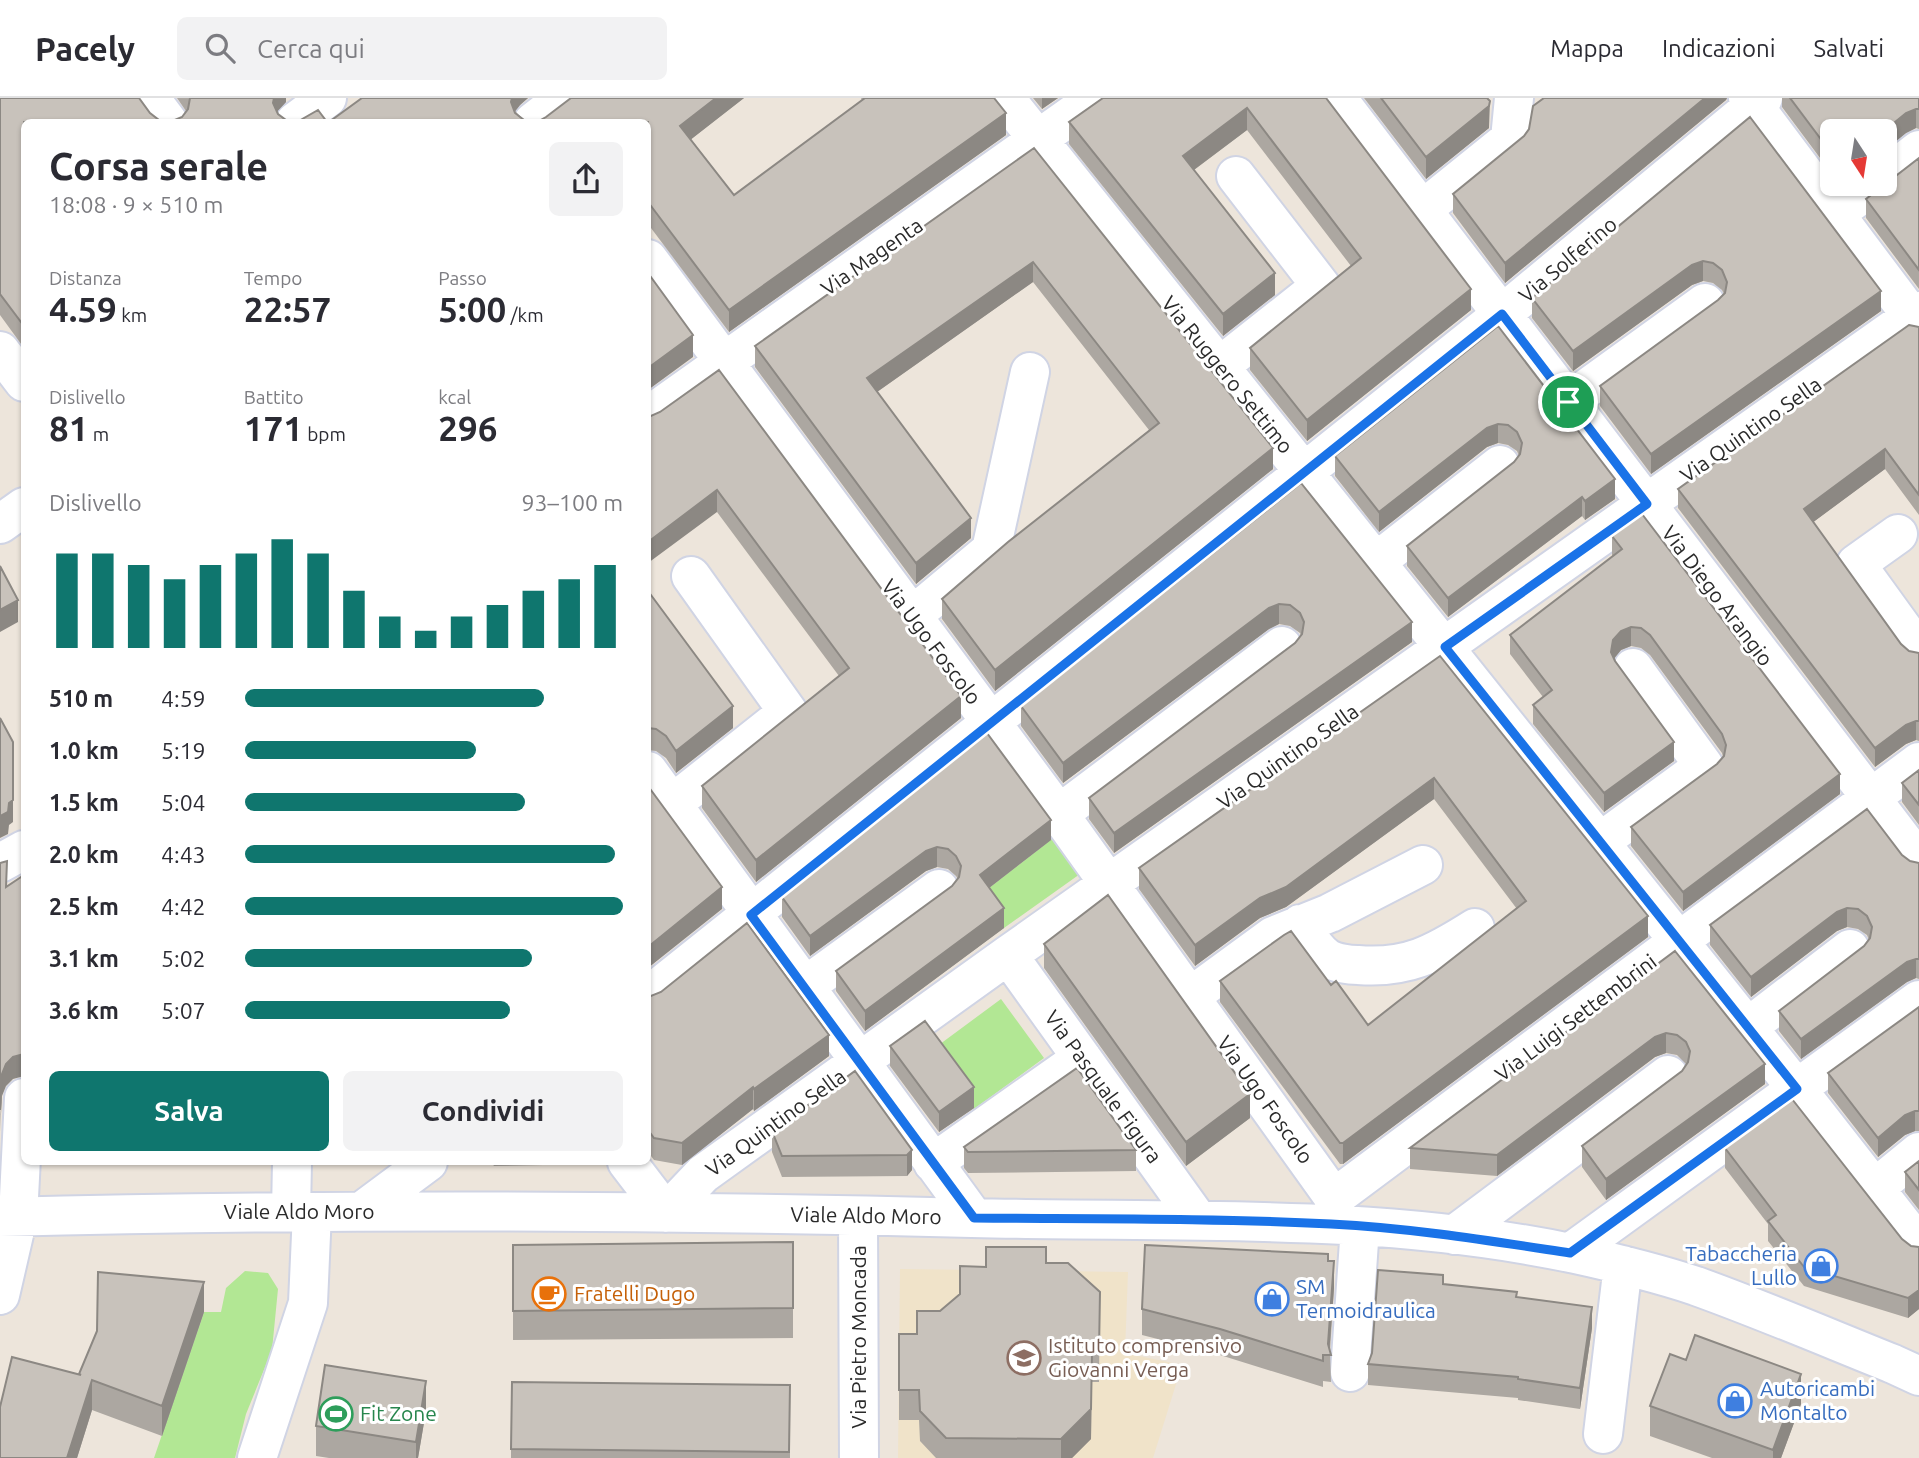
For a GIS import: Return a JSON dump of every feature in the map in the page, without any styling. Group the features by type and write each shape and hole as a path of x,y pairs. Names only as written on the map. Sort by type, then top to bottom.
{"street":[{"path":"150,98 166,119"},
{"path":"299,119 327,98"},
{"name":"Via Ruggero Settimo","path":"1005,98 1748,1027 1919,1245"},
{"name":"Via Magenta","path":"651,414 1096,98"},
{"name":"Via Diego Arangio","path":"1337,98 1919,861"},
{"path":"1422,210 1510,139 1514,98"},
{"path":"1755,101 1835,214 1917,318"},
{"name":"Via Solferino","path":"651,994 1502,314 1755,101"},
{"path":"1897,167 1919,150"},
{"path":"1220,366 1321,286 1236,176"},
{"path":"1835,214 1859,196"},
{"name":"Via Ugo Foscolo","path":"651,263 1059,814 1191,996 1343,1216"},
{"path":"1568,402 1705,303"},
{"name":"Via Quintino Sella","path":"666,1213 704,1174 1008,955 1647,504 1917,318"},
{"path":"912,616 991,550 1030,372"},
{"path":"1376,562 1500,466"},
{"path":"0,524 21,509"},
{"path":"1898,534 1856,564 1919,651"},
{"path":"671,804 788,712 691,576"},
{"path":"1059,814 1282,646"},
{"path":"1600,842 1704,766 1633,668"},
{"name":"Via Luigi Settembrini","path":"1343,1216 1679,941 1919,762"},
{"path":"651,775 974,1218"},
{"path":"0,863 21,852"},
{"path":"1191,996 1273,936 1330,913 1423,865"},
{"path":"804,987 939,889"},
{"path":"1300,924 1316,948 1329,960 1382,967 1408,963 1447,946 1475,928"},
{"path":"1748,1027 1850,949"},
{"name":"Via Pasquale Figura","path":"1008,955 1198,1220"},
{"path":"1570,1253 1919,1000"},
{"path":"933,1163 1082,1058"},
{"path":"1454,1235 1668,1075"},
{"path":"0,1295 21,1122"},
{"path":"1875,1188 1919,1152"},
{"path":"257,1458 308,1303 301,1212 293,1165"},
{"path":"362,1212 424,1165"},
{"path":"629,1165 666,1213"},
{"name":"Viale Aldo Moro","path":"9,1217 301,1212 666,1213 1198,1220 1343,1216 1570,1253 1623,1265 1694,1286 1910,1361"},
{"name":"Via Pietro Moncada","path":"858,1216 859,1458"},
{"path":"1343,1216 1350,1372"},
{"path":"1603,1434 1623,1265"}],"shaded area":[{"name":"Istituto comprensivo Giovanni Verga","path":"900,1269 1128,1272 1125,1353 1182,1365 1153,1458 898,1458"}],"green space":[{"path":"1053,838 1080,874 1004,928 980,895"},
{"path":"1001,999 1044,1058 974,1109 932,1050"},
{"path":"245,1271 268,1273 278,1289 272,1350 246,1414 235,1458 154,1458 204,1312 221,1312 226,1288"}],"building":[{"path":"0,98 139,98 158,119 21,119 21,322 0,294"},
{"path":"190,98 274,98 273,103 278,114 285,119 177,119 188,109"},
{"path":"362,98 512,98 515,113 523,119 333,119"},
{"path":"571,98 716,98 680,126 734,195 865,98 994,98 1006,113 729,310 651,206 651,119 542,119"},
{"path":"1103,98 1326,98 1471,289 1307,420 1250,348 1361,258 1247,108 1183,156 1275,273 1223,314 1069,122"},
{"path":"1381,98 1487,98 1490,101 1489,106 1426,157"},
{"path":"1544,98 1705,98 1505,263 1453,194 1524,136 1529,129 1533,106"},
{"path":"1790,98 1919,98 1919,109 1906,113 1897,120 1820,119 1820,138"},
{"path":"318,110 325,119 302,119"},
{"path":"1750,117 1881,291 1651,454 1600,386 1718,300 1725,293 1727,282 1722,270 1713,263 1703,261 1692,265 1573,351 1532,298"},
{"path":"1034,148 1273,448 995,670 942,599 1008,542 1159,423 1033,262 867,378 971,518 916,563 755,346"},
{"path":"1919,158 1919,270 1866,199 1870,196 1897,196 1897,175"},
{"path":"651,277 693,335 651,366"},
{"path":"1909,325 1919,327 1919,495 1885,449 1804,509 1901,644 1909,651 1919,653 1919,721 1906,725 1875,748 1678,489"},
{"path":"1498,326 1615,479 1585,501 1582,497 1448,598 1407,546 1514,462 1520,454 1522,443 1517,432 1508,425 1498,424 1487,428 1379,512 1335,456"},
{"path":"719,370 961,696 756,860 702,786 849,668 717,490 651,540 651,416"},
{"path":"1301,483 1412,622 1114,833 1089,798 1295,643 1302,634 1304,622 1300,613 1290,605 1279,604 1269,608 1063,763 1021,706"},
{"path":"1642,514 1840,774 1683,892 1631,827 1717,764 1724,756 1726,745 1722,734 1650,635 1641,628 1631,627 1621,631 1613,640 1611,652 1615,661 1674,742 1604,793 1533,705 1552,690 1510,635 1622,549 1612,536"},
{"path":"0,566 18,600 0,610"},
{"path":"651,595 733,706 676,751 666,736 651,728"},
{"path":"1440,656 1648,916 1340,1143 1220,981 1291,931 1331,985 1336,981 1368,1025 1526,901 1434,778 1286,887 1260,898 1195,945 1139,868"},
{"path":"0,718 13,742 13,800 9,803 8,812 0,816"},
{"path":"987,733 1051,820 980,875 1004,908 865,1011 836,971 952,886 959,877 961,866 956,856 948,849 937,847 926,851 810,936 782,897"},
{"path":"1919,770 1919,805 1902,783"},
{"path":"651,790 722,887 651,945"},
{"path":"1867,809 1902,855 1919,863 1919,959 1907,962 1801,1039 1779,1011 1864,946 1870,938 1872,927 1867,916 1858,909 1847,908 1837,912 1751,977 1710,925"},
{"path":"7,861 6,887 21,877 21,1055 13,1057 6,1064 2,1074 0,1110 0,863"},
{"path":"1108,895 1250,1094 1186,1142 1044,944"},
{"path":"747,923 829,1035 754,1089 753,1087 682,1143 654,1138 651,1134 651,996 661,992"},
{"path":"1675,951 1765,1064 1606,1179 1582,1146 1682,1071 1688,1062 1690,1051 1686,1042 1677,1035 1666,1033 1655,1037 1497,1155 1410,1148"},
{"path":"1919,1007 1919,1111 1905,1115 1878,1138 1828,1073"},
{"path":"925,1021 974,1087 939,1112 890,1046"},
{"path":"1077,1068 1136,1150 968,1152 964,1147"},
{"path":"855,1071 912,1150 907,1155 782,1156 772,1131"},
{"path":"1792,1099 1902,1239 1911,1246 1919,1247 1919,1290 1908,1298 1804,1267 1768,1221 1776,1215 1725,1148"},
{"path":"1919,1161 1919,1190 1905,1172"},
{"path":"793,1242 793,1308 513,1311 513,1245"},
{"path":"1145,1245 1328,1254 1328,1261 1334,1261 1328,1344 1331,1355 1323,1355 1323,1361 1220,1329 1142,1309"},
{"name":"Istituto comprensivo Giovanni Verga","path":"986,1247 1046,1247 1046,1263 1068,1263 1100,1292 1099,1352 1092,1352 1091,1409 1061,1439 946,1438 920,1411 919,1390 899,1390 899,1334 917,1334 917,1311 940,1311 960,1294 960,1266 986,1267"},
{"path":"1378,1270 1443,1275 1443,1284 1517,1292 1516,1297 1592,1307 1580,1388 1518,1377 1368,1364 1372,1353"},
{"path":"98,1272 204,1282 162,1406 92,1380 67,1458 0,1458 0,1407 12,1357 81,1375 79,1374 97,1331"},
{"path":"1695,1335 1801,1374 1773,1450 1650,1406 1670,1354 1686,1360"},
{"path":"325,1365 426,1381 416,1442 316,1426"},
{"path":"512,1382 790,1385 789,1452 511,1449"}],"place":[{"name":"Tabaccheria Lullo","path":"1821,1266"},
{"name":"Fratelli Dugo","path":"549,1294"},
{"name":"SM Termoidraulica","path":"1272,1299"},
{"name":"Istituto comprensivo Giovanni Verga","path":"1024,1358"},
{"name":"Autoricambi Montalto","path":"1735,1401"},
{"name":"Fit Zone","path":"336,1414"}],"route":[{"path":"1502,314 1568,402 1647,504 1445,647 1797,1089 1570,1253 1454,1235 1334,1224 974,1218 751,915 1502,314"}]}
